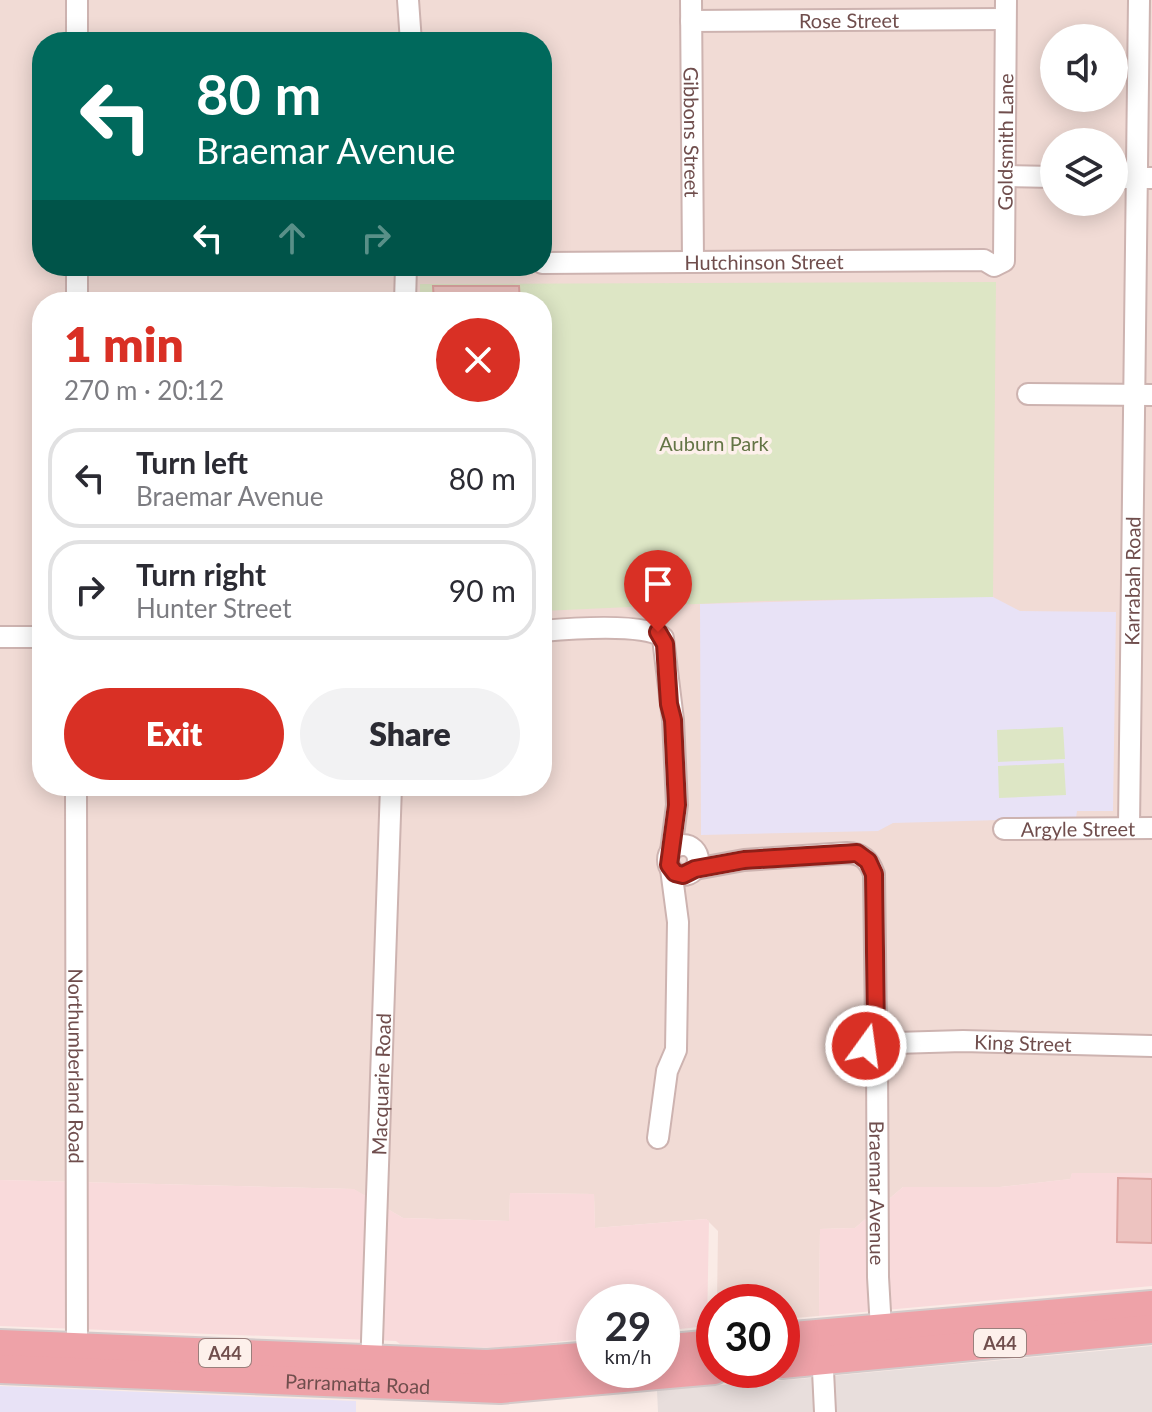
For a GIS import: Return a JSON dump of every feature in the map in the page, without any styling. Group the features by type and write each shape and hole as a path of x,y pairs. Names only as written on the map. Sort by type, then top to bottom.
{"highway":[{"name":"A44","path":"800,1356 881,1329 1152,1305"},
{"name":"A44","path":"800,1342 822,1347 1152,1329"},
{"name":"Parramatta Road","path":"0,1344 77,1347 371,1372 500,1389 696,1372"},
{"name":"Parramatta Road","path":"0,1369 371,1372 576,1357"}],"street":[{"path":"77,0 77,32"},
{"path":"408,0 410,32"},
{"name":"Gibbons Street","path":"691,0 693,262"},
{"name":"Karrabah Road","path":"1129,827 1142,612 1144,178 1139,0"},
{"name":"Rose Street","path":"691,21 1006,9"},
{"name":"Goldsmith Lane","path":"984,260 994,266 1004,261 1006,9"},
{"path":"1005,176 1040,177"},
{"name":"Hutchinson Street","path":"552,263 984,260"},
{"path":"1028,394 1143,395"},
{"path":"552,630 656,624 665,644 677,805 685,860 678,922 676,1050 667,1071 658,1138"},
{"path":"0,637 32,637"},
{"name":"Northumberland Road","path":"76,796 77,1347"},
{"name":"Macquarie Road","path":"371,1372 391,796"},
{"name":"Argyle Street","path":"1004,829 1152,828"},
{"path":"685,860 857,853 868,861 874,874 876,1029"},
{"path":"876,1029 889,1031 895,1043 889,1054 877,1057 866,1046 866,1037 876,1029"},
{"name":"King Street","path":"895,1043 963,1041 1152,1046"},
{"name":"Braemar Avenue","path":"877,1057 881,1329"},
{"path":"822,1347 825,1412"}],"shaded area":[{"path":"0,0 1152,0 1152,1173 1072,1173 1071,1179 1000,1187 903,1187 855,1228 820,1229 819,1316 800,1318 800,1284 717,1284 718,1231 706,1219 595,1228 594,1194 510,1193 509,1221 403,1218 353,1189 0,1180"},
{"path":"993,597 1020,611 1116,612 1113,811 1077,811 1076,818 893,823 878,831 701,835 700,604"},
{"path":"1072,1173 1152,1173 1152,1286 819,1316 820,1229 855,1228 903,1187 1000,1187 1070,1179"},
{"path":"0,1180 354,1189 403,1218 509,1221 510,1193 594,1194 595,1228 709,1221 708,1284 696,1284 696,1327 680,1329 680,1284 576,1284 576,1340 496,1348 413,1345 396,1341 0,1326"},
{"path":"1152,1346 1152,1412 658,1412 657,1390 696,1387 800,1388 800,1379"},
{"path":"0,1386 356,1401 356,1412 0,1412"}],"green space":[{"name":"Auburn Park","path":"996,282 993,597 762,601 552,611 552,292 420,292 420,284"},
{"path":"1063,727 1065,759 998,762 997,730"},
{"path":"1064,763 1066,795 999,798 998,766"}],"building":[{"path":"433,286 519,286 519,292 433,292"},
{"path":"1118,1178 1152,1179 1152,1243 1117,1242"}],"route":[{"path":"658,632 665,644 673,720 677,805 668,860 671,869 675,873 688,875 695,869 744,860 857,853 868,861 874,874 876,1029 866,1037 866,1046"}]}
